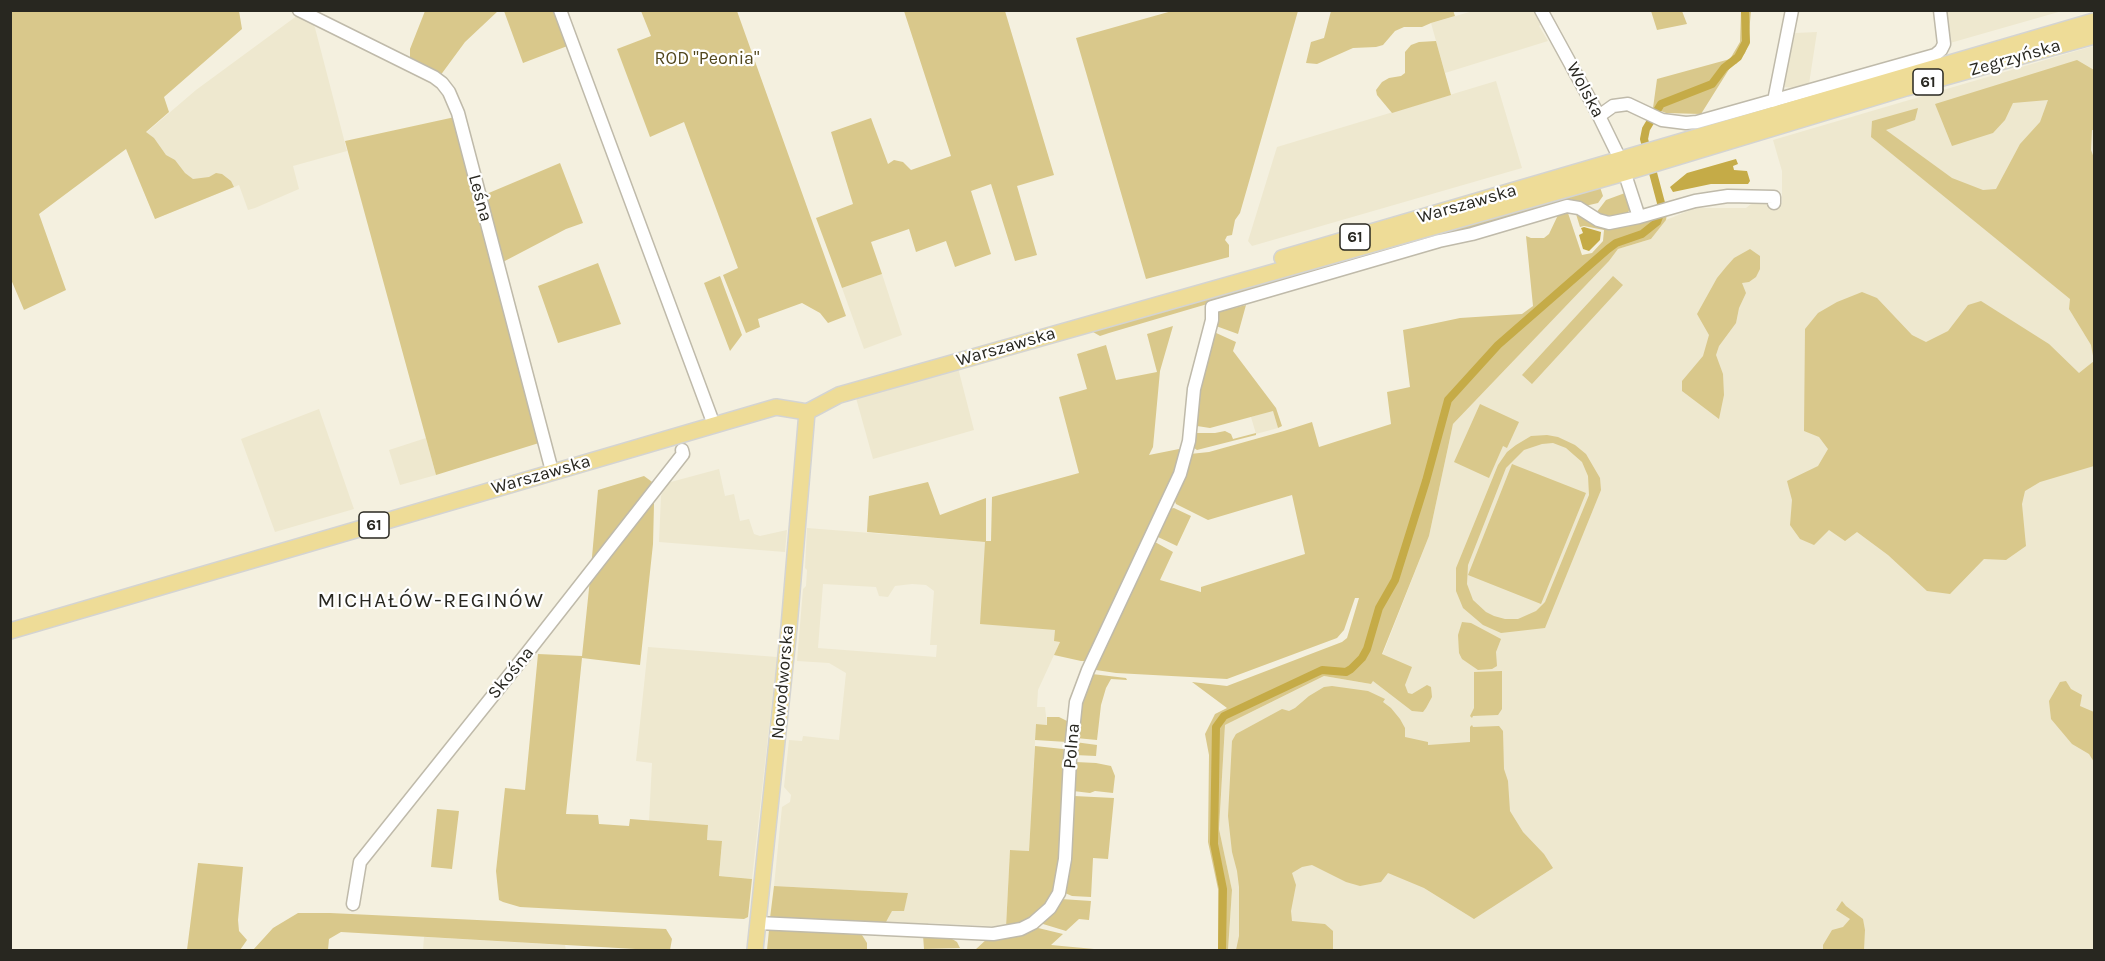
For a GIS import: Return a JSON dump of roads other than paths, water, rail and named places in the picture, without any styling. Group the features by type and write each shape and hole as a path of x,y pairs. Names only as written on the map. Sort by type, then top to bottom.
{"main road":[{"name":"Zegrzyńska","path":"1764,123 2094,21"},
{"name":"Zegrzyńska","path":"1764,123 2094,36"},
{"name":"Warszawska","path":"10,631 776,407 807,412 839,395 1071,329 1098,309 1622,166 1764,123"},
{"name":"Nowodworska","path":"755,951 789,627 807,412"}],"street":[{"name":"Leśna","path":"298,10 434,77 449,92 460,124 552,471"},
{"path":"560,10 714,425"},
{"name":"Wolska","path":"1541,10 1599,116 1643,216"},
{"path":"1774,101 1792,10"},
{"path":"1599,116 1613,106 1621,104 1632,105 1662,120 1697,122 1935,55 1944,44 1940,10"},
{"path":"1643,216 1695,201 1728,196 1774,200"},
{"name":"Polna","path":"758,923 993,934 1021,929 1050,908 1059,892 1065,858 1070,759 1076,702 1088,670 1180,474 1189,441 1196,378 1212,320 1212,307 1567,206 1579,208 1598,220 1609,223 1643,216"},
{"name":"Skośna","path":"353,903 360,862 684,454 682,450"}],"waterway":[{"path":"1222,950 1223,889 1214,844 1216,727 1224,716 1322,670 1346,672 1362,658 1367,649 1379,608 1395,580 1448,400 1498,345 1608,249 1616,243 1642,234 1657,222 1661,203 1644,139 1646,129 1661,104 1712,84 1724,68 1738,57 1746,42 1745,10"}],"district":[{"name":"MICHAŁÓW-REGINÓW","path":"431,601"}],"park label":[{"name":"ROD \"Peonia\"","path":"707,59"}]}
